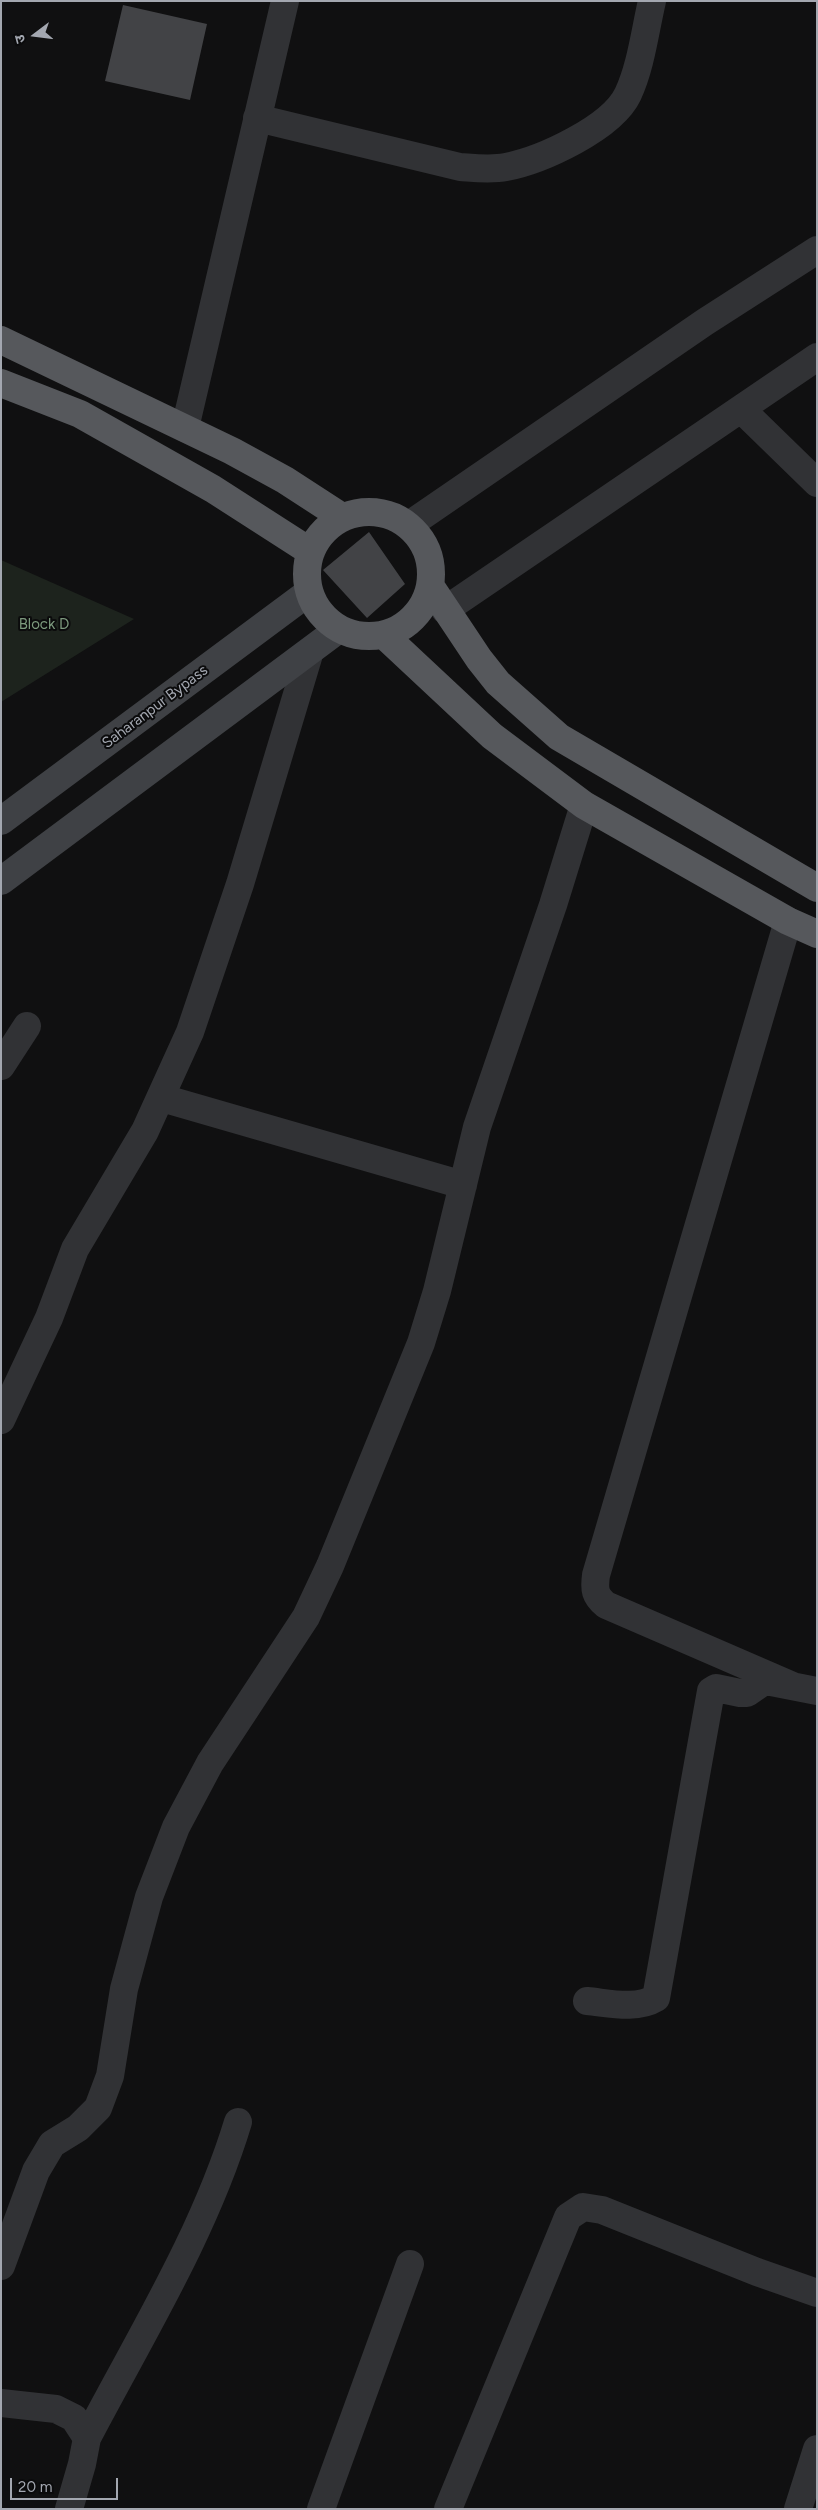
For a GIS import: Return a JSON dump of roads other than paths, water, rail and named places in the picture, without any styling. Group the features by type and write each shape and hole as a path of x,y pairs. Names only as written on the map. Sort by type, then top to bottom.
{"highway":[{"path":"1,340 185,428 285,480 342,517"},
{"path":"1,383 80,414 213,489 311,552"},
{"path":"364,511 388,514 408,525 424,542 431,564 431,586 422,608 406,626 385,636 362,637 340,630 320,614 309,592 306,572 311,552 323,532 342,517 364,511"},
{"path":"431,586 498,683 559,737 817,888"},
{"path":"385,636 492,736 584,805 788,921 817,934"}],"main road":[{"name":"Saharanpur Bypass","path":"1,822 309,592"},
{"path":"1,881 340,630"}],"street":[{"path":"185,428 285,1"},
{"path":"257,118 460,168 486,169 506,167 531,160 601,124 619,109 630,87 652,1"},
{"path":"408,525 706,322 817,250"},
{"path":"446,610 817,357"},
{"path":"741,409 817,483"},
{"path":"1,1420 49,1318 75,1249 146,1130 190,1032 240,884 310,652"},
{"path":"1,2266 36,2170 52,2144 78,2128 98,2108 110,2076 124,1989 148,1896 176,1827 210,1763 306,1617 330,1566 421,1343 437,1291 477,1127 553,905 584,805"},
{"path":"788,921 594,1588 596,1597 606,1605 805,1689"},
{"path":"1,1066 27,1026"},
{"path":"162,1098 463,1185"},
{"path":"587,2001 636,2005 648,2003 656,1998 710,1691 716,1688 740,1694 747,1693 763,1682 805,1689"},
{"path":"69,2509 82,2464 87,2438 195,2233 226,2161 238,2122"},
{"path":"448,2509 568,2217 583,2207 602,2210 757,2272 817,2293"},
{"path":"321,2509 410,2264"},
{"path":"1,2403 56,2409 74,2418 87,2438"},
{"path":"798,2509 817,2449"}],"park label":[{"name":"Block D","path":"44,625"}]}
